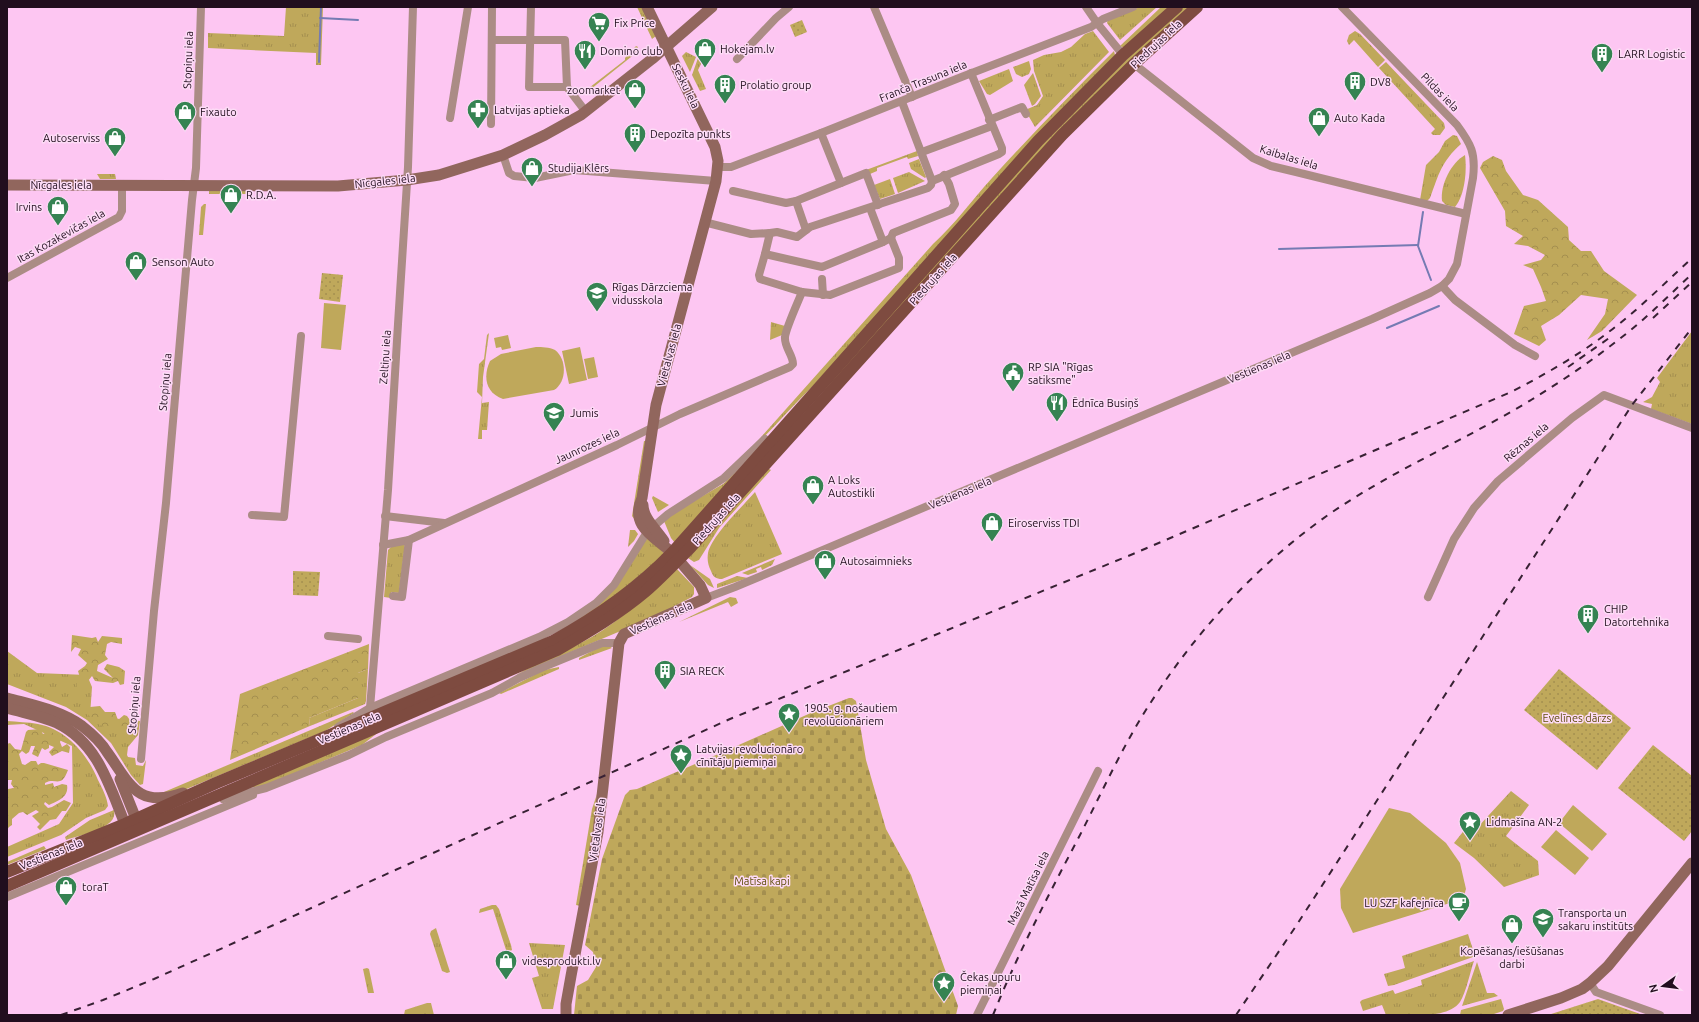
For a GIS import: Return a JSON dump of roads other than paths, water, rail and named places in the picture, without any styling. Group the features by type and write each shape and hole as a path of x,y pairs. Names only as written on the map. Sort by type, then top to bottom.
{"main road":[{"name":"Piedrujas iela","path":"677,559 754,462 1038,141 1123,56 1177,7"},
{"name":"Piedrujas iela","path":"677,559 1062,135 1134,64 1197,7"},
{"name":"Vestienas iela","path":"201,796 435,703 557,650 622,610 646,591 677,559"},
{"name":"Vestienas iela","path":"7,886 130,827 201,796 310,745 553,641 597,616 619,601 647,578 677,559"},
{"name":"Vestienas iela","path":"7,872 130,827"}],"street":[{"name":"Stopiņu iela","path":"140,759 154,610 167,496 196,162 201,7"},
{"name":"Zeltiņu iela","path":"370,708 386,516 407,180 413,7"},
{"path":"450,118 468,7"},
{"path":"491,124 492,7"},
{"path":"531,7 529,87 567,87"},
{"name":"Sesku iela","path":"647,7 715,147 718,167"},
{"name":"Nīcgales iela","path":"7,185 338,186 407,180 454,171 503,155 545,135 586,112 667,47 712,7"},
{"path":"737,60 776,18 790,7"},
{"path":"874,7 912,97"},
{"path":"1086,7 1123,56"},
{"name":"Franča Trasuna iela","path":"718,167 731,166 902,102 971,73 1092,27 1103,19 1133,7"},
{"name":"Pildas iela","path":"1342,7 1457,125 1469,142 1474,157 1474,167 1466,214"},
{"path":"492,40 565,40 567,87 586,112"},
{"name":"Kaibalas iela","path":"1134,64 1253,158 1277,167 1466,214"},
{"path":"932,181 1002,152 971,73"},
{"path":"704,222 751,234 777,232 797,237 806,230 928,188 932,185 932,181 902,102"},
{"path":"922,152 991,123 1022,108 1026,114"},
{"path":"821,133 841,183"},
{"path":"503,155 509,173 514,176 535,178 574,170 716,181"},
{"name":"Vietalvas iela","path":"651,529 642,526 639,518 639,505 642,498 656,405 663,374 716,181 718,167"},
{"path":"733,191 786,203 796,201 866,173 883,242"},
{"path":"765,254 822,273 891,238 893,233 951,210 955,204 949,184 944,175"},
{"name":"Itas Kozakevičas iela","path":"7,278 119,217 122,210 122,185"},
{"path":"796,201 806,230"},
{"name":"Vestienas iela","path":"201,796 210,803 266,788 350,755 409,727 500,690 519,678 541,668 602,643 619,642 624,634 706,598 736,588 1372,319 1430,293 1442,286 1449,279 1456,264 1466,214"},
{"path":"770,233 759,275 760,279 802,292 823,295 830,294 899,268 899,258 891,238"},
{"path":"822,273 823,295"},
{"path":"1442,286 1456,300 1515,345 1535,356"},
{"name":"Jaunrozes iela","path":"383,545 409,540 617,445 680,414 793,364 785,337 802,292"},
{"path":"252,515 284,517 301,336"},
{"name":"Rēznas iela","path":"1428,597 1454,539 1474,508 1498,481 1572,418 1604,395 1692,428"},
{"path":"310,745 370,708 539,637 568,622 596,603 614,585 651,529 668,514 724,478 759,446 785,418 806,402"},
{"path":"386,516 445,523"},
{"path":"393,596 402,597 409,540"},
{"path":"677,559 700,586 706,598"},
{"path":"328,636 358,639"},
{"name":"Vietalvas iela","path":"566,1015 566,1004 598,832 619,642"},
{"path":"7,698 56,712 76,722 98,740 116,767 133,810 130,827"},
{"name":"Vestienas iela","path":"409,727 423,712 435,703"},
{"path":"7,708 56,723 75,734 99,762 130,827"},
{"path":"116,767 136,791 150,797 167,798 187,791 201,796"},
{"name":"Mazā Matīsa iela","path":"977,1015 1098,771"},
{"name":"Vestienas iela","path":"7,897 212,811 251,797 266,788"},
{"path":"1509,1015 1561,998 1582,989 1590,983 1608,966 1692,863"},
{"path":"1590,983 1596,992 1660,1015"}],"waterway":[{"path":"319,62 321,7"},
{"path":"320,18 358,20"},
{"path":"1423,212 1418,246 1431,280"},
{"path":"1279,249 1418,245"},
{"path":"1387,328 1439,306"}],"railway":[{"path":"61,1015 154,979 730,719 1133,554 1511,392 1562,364 1621,323 1692,258"},
{"path":"993,1015 1034,924 1134,729 1172,671 1209,624 1230,601 1273,558 1321,520 1372,487 1505,415 1566,378 1631,330 1692,274"},
{"path":"1653,318 1692,282"},
{"path":"1236,1015 1296,926 1632,405 1692,328"},
{"path":"1568,367 1612,336"}],"place":[{"name":"Fix Price","path":"599,42"},
{"name":"Hokejam.lv","path":"705,68"},
{"name":"Domino club","path":"585,70"},
{"name":"LARR Logistic","path":"1602,74"},
{"name":"DV8","path":"1355,102"},
{"name":"Prolatio group","path":"725,104"},
{"name":"zoomarket","path":"635,110"},
{"name":"Latvijas aptieka","path":"478,130"},
{"name":"Fixauto","path":"185,132"},
{"name":"Auto Kada","path":"1319,138"},
{"name":"Depozīta punkts","path":"635,154"},
{"name":"Autoserviss","path":"115,158"},
{"name":"Studija Klērs","path":"532,188"},
{"name":"R.D.A.","path":"231,214"},
{"name":"Irvins","path":"58,226"},
{"name":"Senson Auto","path":"136,282"},
{"name":"Rīgas Dārzciema vidusskola","path":"597,312"},
{"name":"RP SIA \"Rīgas satiksme\"","path":"1013,392"},
{"name":"Ēdnīca Busiņš","path":"1057,422"},
{"name":"Jumis","path":"554,432"},
{"name":"A Loks Autostikli","path":"813,506"},
{"name":"Eiroserviss TDI","path":"992,542"},
{"name":"Autosaimnieks","path":"825,580"},
{"name":"CHIP Datortehnika","path":"1588,634"},
{"name":"SIA RECK","path":"665,690"},
{"name":"1905. g. nošautiem revolūcionāriem","path":"789,734"},
{"name":"Latvijas revolucionāro cīnītāju piemiņai","path":"681,774"},
{"name":"Lidmašīna AN-2","path":"1470,842"},
{"name":"toraT","path":"66,906"},
{"name":"LU SZF kafejnīca","path":"1459,922"},
{"name":"Transporta un sakaru institūts","path":"1543,938"},
{"name":"Kopēšanas/iešūšanas darbi","path":"1512,944"},
{"name":"videsprodukti.lv","path":"506,980"},
{"name":"Čekas upuru piemiņai","path":"944,1002"}],"park label":[{"name":"Evelīnes dārzs","path":"1577,718"},
{"name":"Matīsa kapi","path":"762,881"}]}
